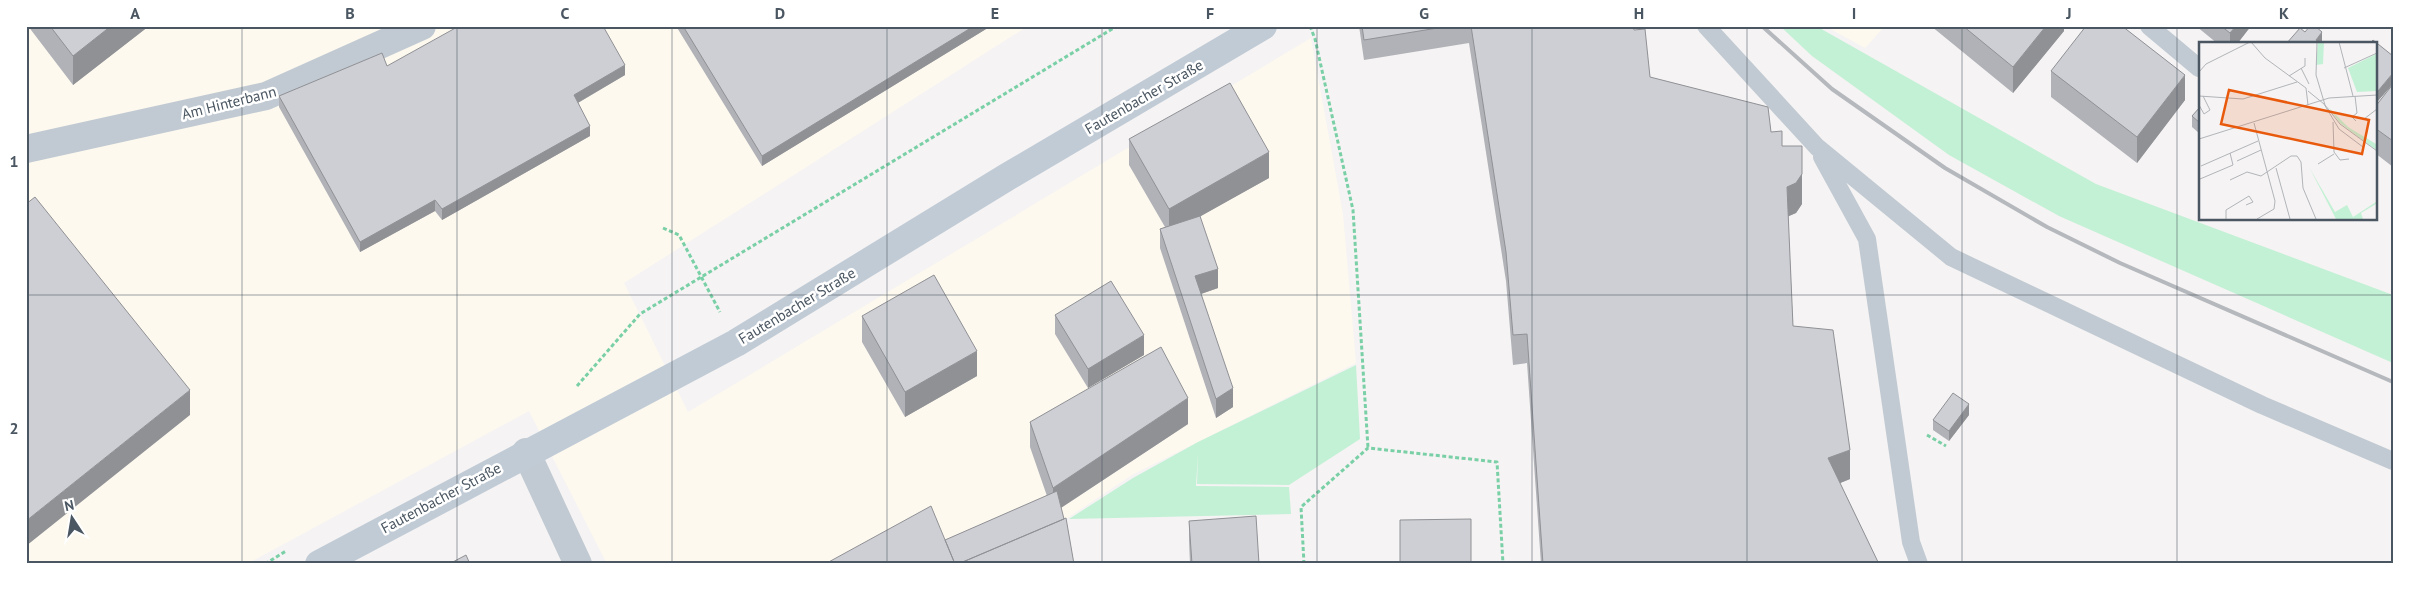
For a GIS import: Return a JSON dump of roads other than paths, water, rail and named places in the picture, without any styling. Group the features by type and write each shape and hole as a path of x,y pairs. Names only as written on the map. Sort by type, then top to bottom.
{"street":[{"name":"Am Hinterbann","path":"26,149 266,96 422,26"},
{"name":"Fautenbacher Straße","path":"319,564 526,452 736,343 1015,172 1263,26"},
{"path":"526,452 578,564"}],"lane":[{"path":"1706,26 1817,148 1951,257 2262,405 2393,461"},
{"path":"2149,26 2199,68"},
{"path":"1817,148 1867,238 1911,542 1919,564"}],"railway":[{"path":"1762,26 1832,89 1945,168 2047,227 2120,263 2393,382"}]}
